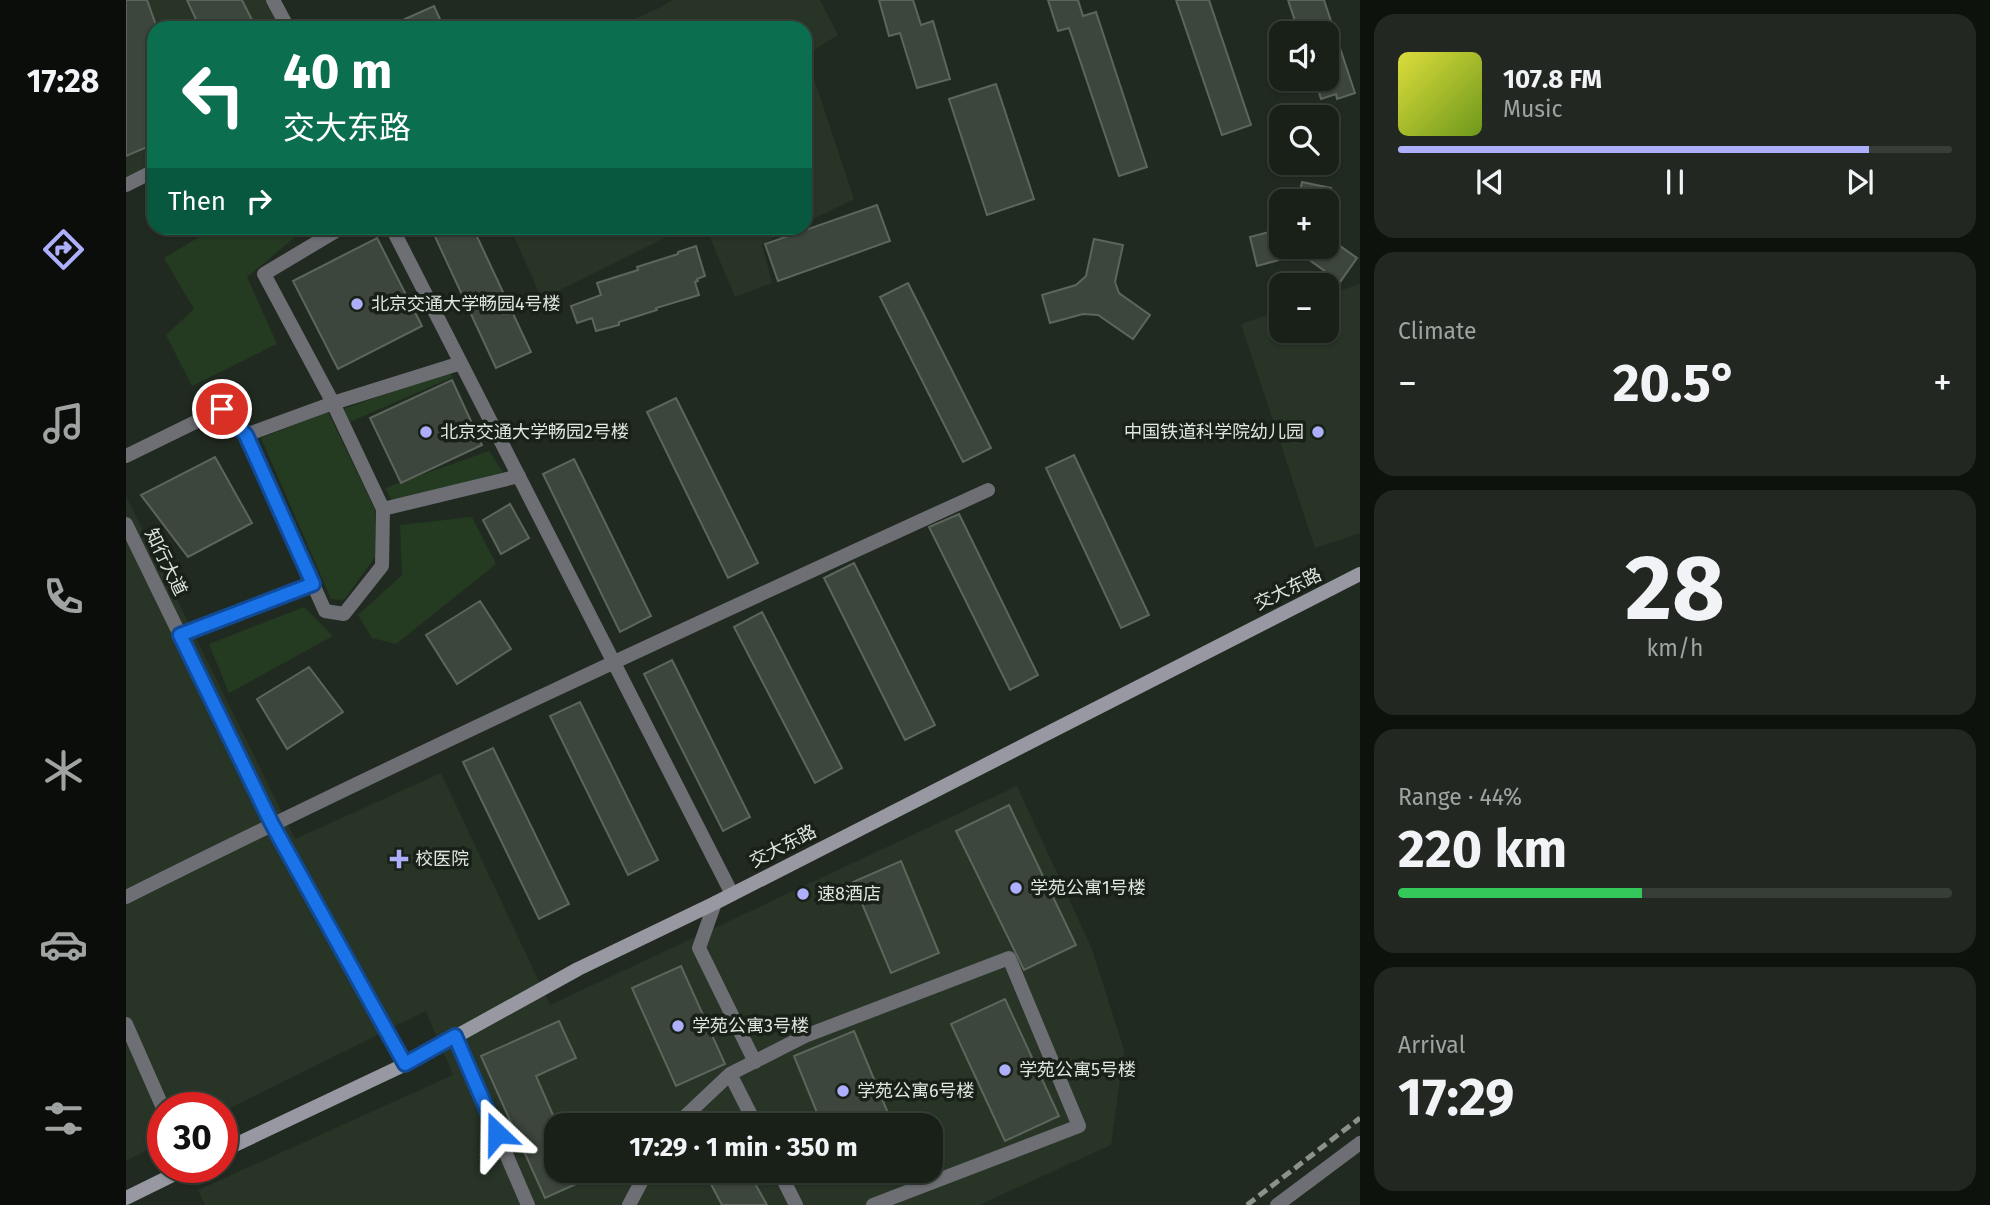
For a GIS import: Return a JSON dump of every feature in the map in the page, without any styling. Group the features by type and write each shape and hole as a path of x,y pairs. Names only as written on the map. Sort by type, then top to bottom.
{"street":[{"path":"273,0 284,21"},
{"path":"126,185 147,174"},
{"path":"126,456 222,409 246,435 325,611 345,614 382,566 383,509 332,403 264,274 329,235"},
{"path":"397,235 732,894"},
{"path":"246,435 332,403 461,363"},
{"path":"383,509 519,476"},
{"path":"126,897 272,824 614,661 988,490"},
{"name":"知行大道","path":"126,524 272,824 405,1064"},
{"name":"交大东路","path":"238,1143 405,1064 578,970 715,903 1360,574"},
{"path":"180,635 313,584"},
{"path":"715,903 699,948 755,1062"},
{"path":"689,1113 730,1074 805,1035 1009,958 1079,1126 873,1205"},
{"path":"126,1024 156,1092"},
{"path":"455,1036 528,1205"},
{"path":"730,1074 750,1113"},
{"path":"1277,1205 1360,1143"},
{"path":"126,1198 156,1183"},
{"path":"629,1205 641,1183"},
{"path":"785,1183 796,1205"}],"shaded area":[{"path":"126,0 276,0 287,21 147,21 147,178 126,189"},
{"path":"672,0 820,0 838,35 812,51 812,21 630,21"},
{"path":"812,73 854,199 812,220"},
{"path":"513,235 671,235 542,299"},
{"path":"709,235 781,235 762,244 772,283 735,297"},
{"name":"中国铁道科学院幼儿园","path":"1360,284 1360,533 1315,548 1241,324 1269,314 1269,343 1339,343 1339,291"},
{"path":"126,496 295,839 441,773 550,1005 1017,786 1092,949 1124,1050 1111,1145 979,1205 205,1205 198,1190 214,1183 238,1183 238,1172 453,1075 426,1011 238,1104 238,1092 147,1092 147,1150 126,1161"}],"green space":[{"path":"202,235 298,235 247,277 277,344 192,386 166,335 194,309 164,258"},
{"path":"448,371 453,377 350,422 344,409"},
{"path":"328,412 375,510 375,557 344,600 331,599 261,438"},
{"path":"489,451 503,472 393,502 385,488"},
{"path":"472,517 496,564 396,644 372,638 358,615 402,575 400,525"},
{"path":"304,607 333,636 229,693 209,644"}],"building":[{"path":"126,0 147,0 154,21 147,21 147,147 126,156"},
{"path":"187,0 242,0 252,21 197,21"},
{"path":"879,0 913,0 921,25 933,21 950,79 917,88 900,33 889,36"},
{"path":"1048,0 1078,0 1083,16 1096,12 1147,167 1119,176 1069,28 1058,31"},
{"path":"1176,0 1209,0 1251,125 1222,135"},
{"path":"1288,0 1324,0 1331,21 1295,21"},
{"path":"434,6 441,21 401,21"},
{"path":"1339,45 1355,93 1337,99 1336,94 1321,99 1319,91 1339,91"},
{"path":"996,84 1034,199 987,215 949,99"},
{"path":"1302,182 1331,188 1331,189 1301,189"},
{"path":"877,205 890,241 778,281 765,244 791,235 812,235 812,228"},
{"path":"1269,232 1269,259 1283,259 1257,266 1250,237"},
{"path":"434,235 476,235 531,352 496,368"},
{"name":"北京交通大学畅园4号楼","path":"377,238 422,326 338,369 293,281"},
{"path":"1094,239 1123,245 1115,282 1119,293 1150,315 1133,339 1098,315 1083,314 1050,323 1042,295 1076,285 1086,276"},
{"path":"1339,245 1357,258 1340,282 1339,273 1327,273 1308,259 1339,259"},
{"path":"696,246 705,276 695,282 699,295 596,331 592,318 577,323 571,306 601,295 597,283 638,270 637,267"},
{"path":"908,283 991,448 963,462 880,297"},
{"name":"北京交通大学畅园2号楼","path":"452,380 482,445 401,483 370,418"},
{"path":"676,398 758,563 728,578 647,412"},
{"path":"1074,455 1149,615 1121,628 1046,468"},
{"path":"215,457 252,523 188,557 141,495"},
{"path":"574,459 651,616 620,632 543,474"},
{"path":"510,504 529,538 501,554 483,520"},
{"path":"959,514 1038,675 1010,690 929,527"},
{"path":"854,563 935,725 905,740 824,578"},
{"path":"480,601 511,649 457,684 426,635"},
{"path":"762,612 842,768 815,783 734,627"},
{"path":"672,660 750,817 723,831 644,674"},
{"path":"309,667 343,712 287,749 257,699"},
{"path":"580,702 658,860 628,875 550,716"},
{"path":"493,748 569,904 539,919 463,762"},
{"name":"学苑公寓1号楼","path":"1009,805 1076,945 1024,970 956,831"},
{"path":"901,861 939,953 891,973 853,882"},
{"name":"学苑公寓3号楼","path":"681,966 725,1064 676,1086 632,988"},
{"name":"学苑公寓5号楼","path":"1005,999 1059,1116 1005,1141 951,1024"},
{"path":"559,1021 576,1058 536,1076 552,1113 544,1113 544,1183 579,1183 545,1198 481,1056"},
{"name":"学苑公寓6号楼","path":"854,1031 888,1113 817,1113 794,1056"},
{"path":"710,1183 755,1183 767,1205 722,1205"}],"railway":[{"path":"1247,1205 1360,1118"}],"place":[{"name":"北京交通大学畅园4号楼","path":"357,304"},
{"name":"北京交通大学畅园2号楼","path":"426,432"},
{"name":"中国铁道科学院幼儿园","path":"1318,432"},
{"name":"校医院","path":"399,859"},
{"name":"学苑公寓1号楼","path":"1016,888"},
{"name":"速8酒店","path":"803,894"},
{"name":"学苑公寓3号楼","path":"678,1026"},
{"name":"学苑公寓5号楼","path":"1005,1070"},
{"name":"学苑公寓6号楼","path":"843,1091"}],"route":[{"path":"222,409 246,435 313,584 180,635 272,824 405,1064 455,1036 497,1133"}]}
